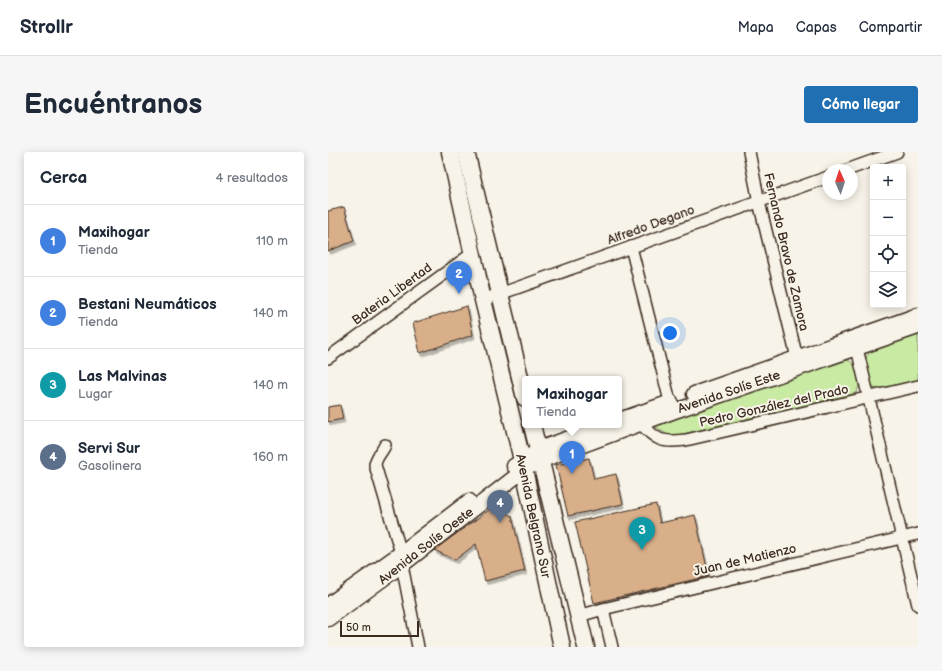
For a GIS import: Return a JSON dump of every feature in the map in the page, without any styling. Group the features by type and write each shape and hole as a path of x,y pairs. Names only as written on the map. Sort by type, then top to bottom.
{"highway":[{"name":"Avenida Belgrano Sur","path":"450,152 523,465 562,647"},
{"path":"466,152 522,386"},
{"name":"Avenida Belgrano Sur","path":"533,428 586,647"},
{"path":"555,616 554,587 557,583 563,585 578,614"}],"main road":[{"name":"Avenida Solís Este","path":"622,419 671,407 856,343 918,315"},
{"name":"Avenida Solís Este","path":"539,455 641,424 671,407 797,358 918,327"},
{"path":"539,455 599,428"},
{"name":"Avenida Solís Oeste","path":"328,620 401,559 523,465 539,455"},
{"name":"Avenida Solís Oeste","path":"328,605 401,559"}],"street":[{"name":"Fernando Bravo de Zamora","path":"749,152 759,202 797,358"},
{"path":"858,166 898,152"},
{"name":"Alfredo Degano","path":"484,300 822,179"},
{"path":"631,247 671,407"},
{"name":"Bateria Libertad","path":"328,358 473,254"},
{"path":"856,343 918,605"},
{"name":"Pedro González del Prado","path":"641,424 652,435 660,440 671,442 686,440 918,386"},
{"path":"385,445 383,451 375,458 375,465 401,559 418,647"},
{"name":"Juan de Matienzo","path":"578,614 918,534"},
{"path":"603,609 612,647"}],"green space":[{"path":"918,333 918,380 879,390 874,388 866,366 865,361 867,356 872,351 887,343"},
{"path":"842,359 851,362 856,368 859,383 856,393 674,436 669,436 656,427 657,423"}],"building":[{"path":"344,207 354,241 328,251 328,211"},
{"path":"467,306 473,335 420,353 413,323"},
{"path":"340,405 343,419 328,422 328,407"},
{"path":"589,458 594,479 616,474 623,504 568,516 556,465"},
{"path":"656,504 660,523 695,515 709,576 594,603 575,522"},
{"path":"493,507 512,516 525,571 485,581 476,544 455,560 434,550"}],"place":[{"name":"Bestani Neumáticos","path":"459,294"},
{"name":"Maxihogar","path":"572,474"},
{"name":"Servi Sur","path":"500,523"},
{"name":"Las Malvinas","path":"642,550"}]}
